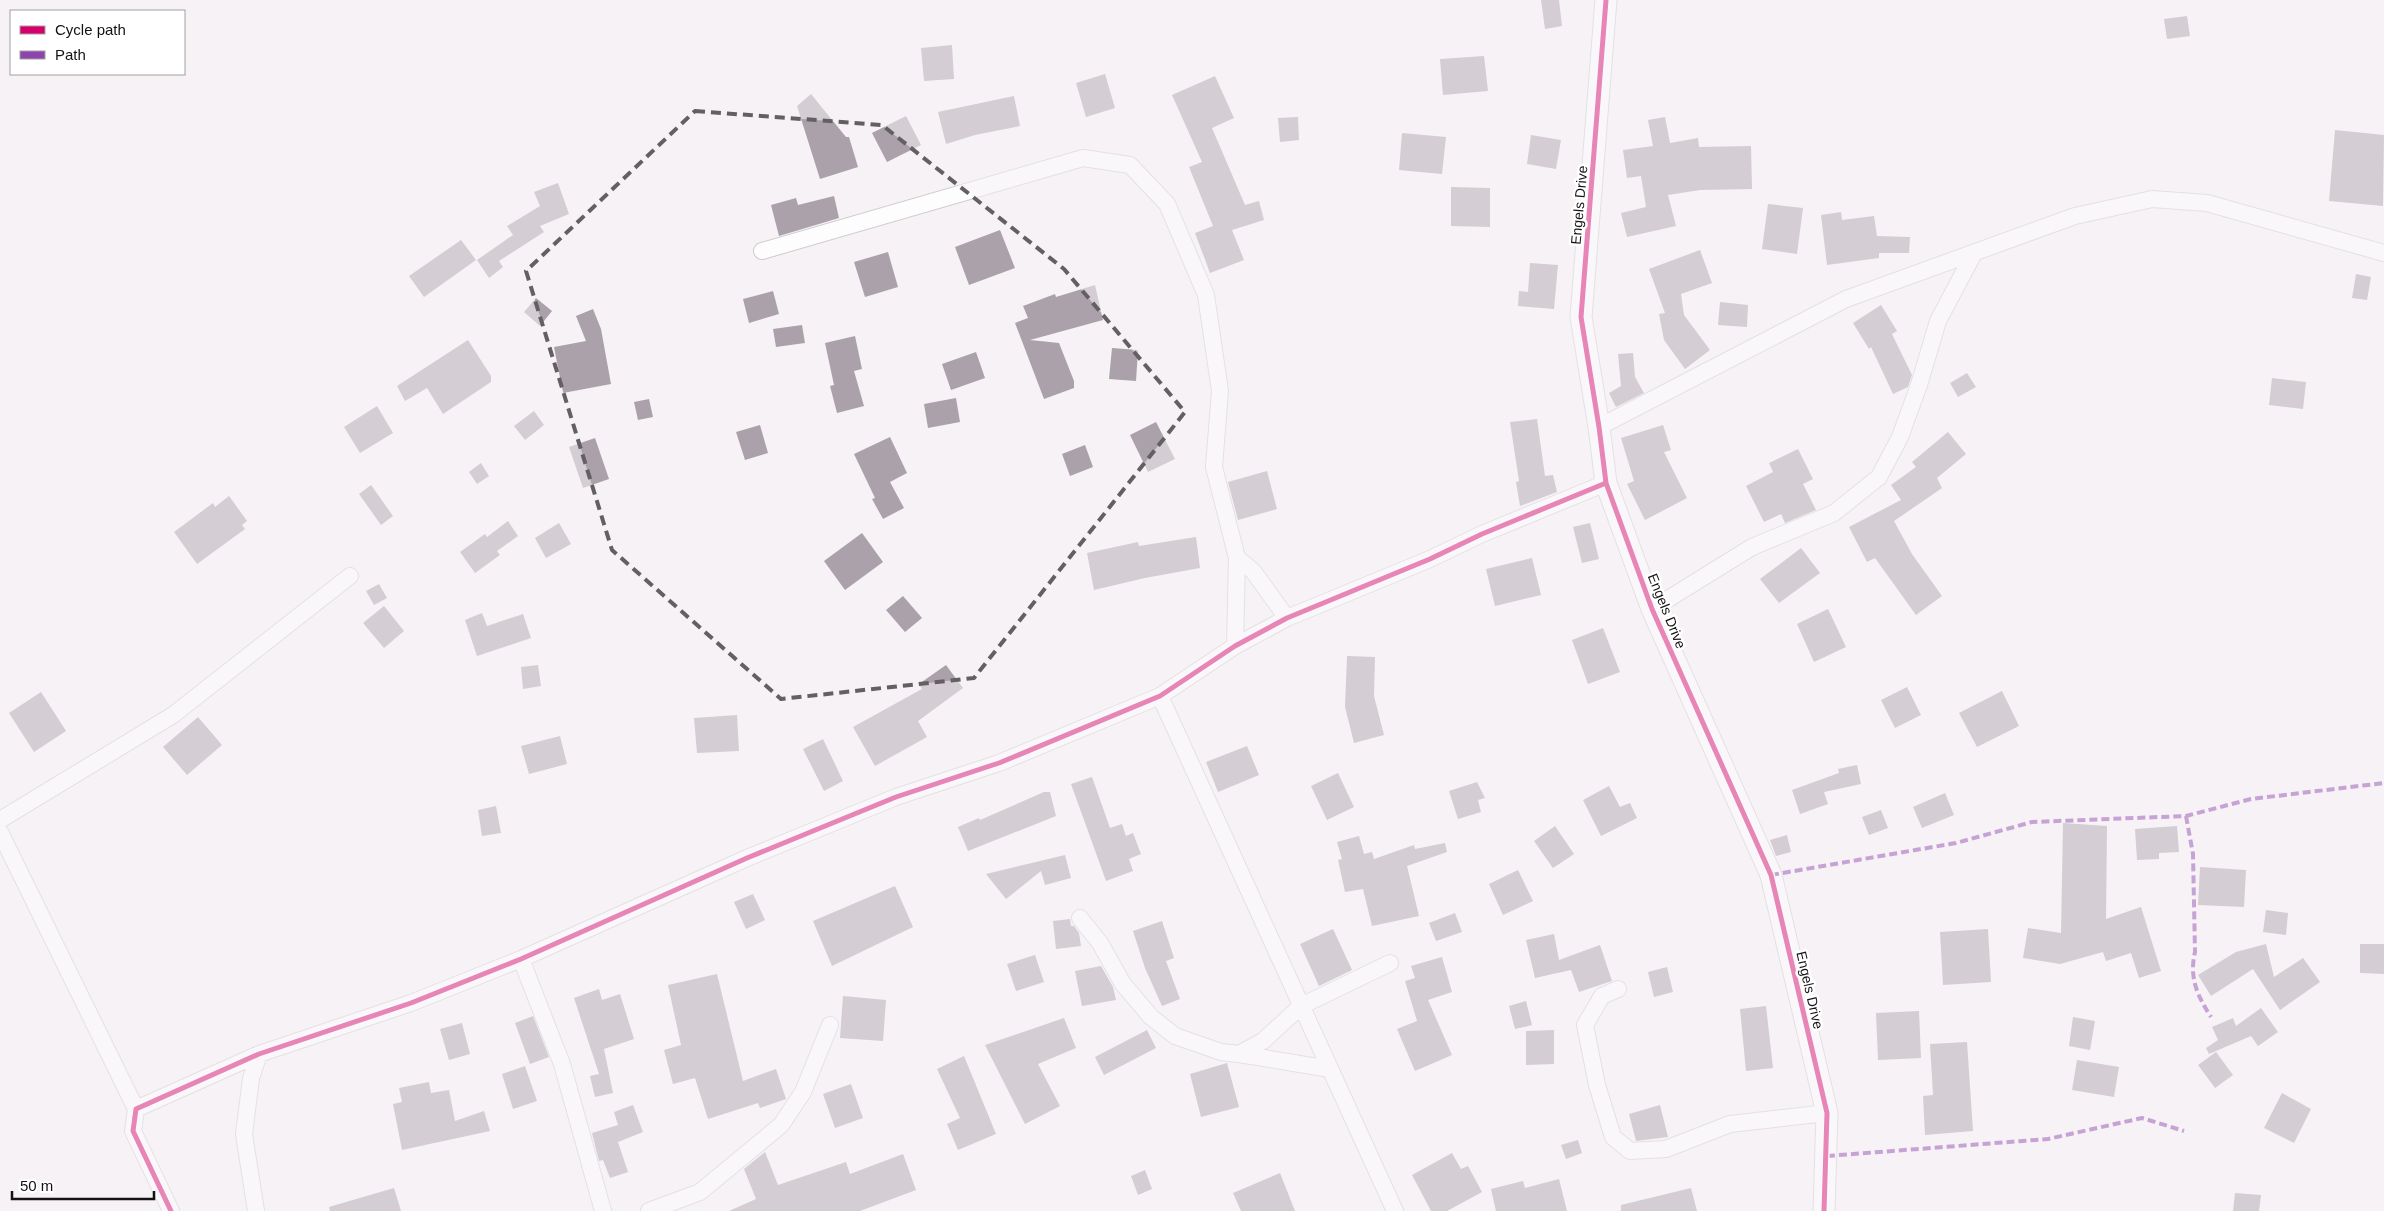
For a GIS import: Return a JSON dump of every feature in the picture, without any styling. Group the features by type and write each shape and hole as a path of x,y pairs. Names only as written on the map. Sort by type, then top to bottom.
{"street":[{"name":"Engels Drive","path":"1606,0 1581,317 1600,426 1606,483 1652,609 1771,875 1827,1113 1824,1211"},
{"path":"762,252 1083,158 1130,165 1167,204 1206,295 1220,391 1214,467 1237,558 1235,646"},
{"path":"1600,426 1846,299 2075,216 2152,200 2208,203 2384,253"},
{"path":"1652,609 1752,547 1834,513 1880,476 1900,437 1938,322 1974,253"},
{"path":"136,1109 259,1054 411,1003 521,959 756,854 896,797 999,763 1160,696 1235,646 1287,618 1606,483"},
{"path":"1237,558 1253,571 1287,618"},
{"path":"0,820 173,714 350,576"},
{"path":"1160,696 1395,1211"},
{"path":"0,832 136,1109 133,1131 171,1211"},
{"path":"1080,918 1100,942 1123,984 1151,1017 1176,1036 1221,1052 1330,1069"},
{"path":"521,959 562,1064 603,1211"},
{"path":"1238,1054 1263,1041 1301,1006 1390,963"},
{"path":"1618,989 1602,996 1585,1025 1597,1085 1613,1137 1630,1151 1666,1149 1730,1124 1827,1113"},
{"path":"649,1211 700,1192 781,1125 803,1092 830,1026"},
{"path":"256,1211 244,1134 252,1078 259,1054"}],"highlighted area":[{"path":"695,111 882,125 1064,269 1185,412 974,678 781,699 612,550 526,271"}],"building":[{"path":"1541,0 1559,0 1562,26 1545,29"},
{"path":"2187,16 2190,36 2167,39 2164,19"},
{"path":"952,45 954,79 924,81 921,48"},
{"path":"1484,56 1488,91 1443,95 1440,59"},
{"path":"1105,74 1115,108 1086,117 1076,83"},
{"path":"1215,76 1234,118 1212,128 1245,205 1259,201 1264,220 1232,230 1244,260 1210,273 1195,233 1213,226 1189,167 1202,162 1172,95"},
{"path":"811,94 846,137 849,137 858,167 820,179 797,106"},
{"path":"1014,96 1020,126 975,135 946,144 938,112"},
{"path":"906,116 921,145 887,162 872,133"},
{"path":"1298,117 1299,140 1280,142 1278,118"},
{"path":"1665,117 1670,143 1698,138 1699,147 1751,146 1752,189 1700,190 1668,195 1676,226 1627,237 1621,213 1646,207 1641,176 1627,178 1623,150 1653,146 1648,120"},
{"path":"2335,130 2384,135 2383,206 2329,201"},
{"path":"1402,133 1446,137 1442,174 1399,170"},
{"path":"1531,135 1561,140 1556,169 1527,164"},
{"path":"558,183 569,214 540,226 544,232 499,261 503,267 489,278 477,260 513,235 507,226 540,206 534,192"},
{"path":"1451,187 1490,188 1490,227 1451,226"},
{"path":"834,196 839,218 779,236 771,205 796,198 798,205"},
{"path":"1768,204 1803,208 1797,254 1762,249"},
{"path":"1841,212 1842,220 1874,216 1877,236 1910,237 1909,253 1879,253 1879,258 1827,265 1821,215"},
{"path":"1000,230 1015,268 969,285 955,247"},
{"path":"461,240 476,260 424,297 409,276"},
{"path":"1700,250 1712,283 1681,294 1684,315 1710,350 1685,369 1664,340 1659,314 1665,313 1649,269"},
{"path":"888,252 898,287 865,297 854,262"},
{"path":"1530,263 1558,265 1554,309 1518,306 1519,291 1528,292"},
{"path":"2356,274 2371,277 2367,300 2352,298"},
{"path":"1095,285 1103,320 1030,340 1059,343 1074,381 1074,388 1044,399 1015,323 1028,318 1023,306 1055,294 1056,297"},
{"path":"773,291 779,314 749,323 743,299"},
{"path":"536,298 552,311 540,326 524,312"},
{"path":"1720,302 1748,305 1747,327 1718,325"},
{"path":"1881,305 1897,331 1892,334 1912,375 1908,387 1893,394 1871,347 1869,349 1853,323"},
{"path":"593,309 601,329 611,384 563,393 554,347 586,341 576,316"},
{"path":"802,325 805,343 776,347 773,329"},
{"path":"855,336 862,369 854,371 864,406 837,413 830,386 834,385 825,343"},
{"path":"468,340 491,376 491,382 443,414 427,388 405,401 397,386"},
{"path":"1112,348 1138,350 1136,381 1109,379"},
{"path":"976,352 985,378 951,390 942,364"},
{"path":"1633,353 1635,377 1644,393 1616,407 1609,393 1621,386 1618,354"},
{"path":"1967,373 1976,387 1958,397 1950,383"},
{"path":"2272,378 2306,382 2303,409 2269,405"},
{"path":"956,398 960,422 928,428 924,404"},
{"path":"649,399 653,417 638,420 634,402"},
{"path":"377,406 393,433 360,453 344,427"},
{"path":"534,411 544,425 525,440 514,426"},
{"path":"1537,419 1545,476 1553,475 1557,492 1520,506 1516,482 1519,481 1510,422"},
{"path":"1156,422 1175,459 1148,472 1130,435"},
{"path":"760,425 768,453 745,460 736,432"},
{"path":"1663,425 1671,450 1664,452 1687,498 1645,520 1627,484 1634,481 1621,438"},
{"path":"1948,432 1966,454 1937,478 1942,488 1894,521 1912,554 1942,596 1916,615 1875,558 1867,562 1849,527 1901,500 1891,485 1916,467 1912,462"},
{"path":"890,437 907,473 890,482 904,508 883,519 872,499 875,498 854,454"},
{"path":"595,438 609,479 583,488 569,447"},
{"path":"1085,445 1093,467 1070,476 1062,454"},
{"path":"1798,449 1813,479 1803,484 1816,510 1785,523 1781,514 1764,522 1746,486 1773,472 1769,463"},
{"path":"481,463 489,476 477,484 469,472"},
{"path":"1267,471 1277,509 1238,520 1228,482"},
{"path":"371,485 393,516 381,525 359,494"},
{"path":"229,496 247,521 242,525 245,529 197,564 174,532 213,503 215,507"},
{"path":"508,521 518,536 497,551 500,555 475,573 460,552 485,534 487,537"},
{"path":"559,523 571,544 546,558 535,538"},
{"path":"1590,523 1599,559 1582,563 1573,527"},
{"path":"862,533 883,562 845,590 824,561"},
{"path":"1196,537 1200,568 1094,590 1087,553 1138,542 1139,546"},
{"path":"1801,548 1820,573 1779,603 1760,579"},
{"path":"1532,558 1541,595 1495,606 1486,569"},
{"path":"379,584 387,598 374,605 366,591"},
{"path":"903,596 922,618 905,632 886,610"},
{"path":"384,606 404,631 384,648 363,623"},
{"path":"1828,609 1846,647 1814,662 1797,624"},
{"path":"482,613 487,626 523,614 531,638 477,656 465,620"},
{"path":"1603,628 1620,672 1588,684 1572,640"},
{"path":"1347,656 1375,657 1374,696 1384,735 1354,743 1345,707"},
{"path":"538,665 541,686 523,689 521,667"},
{"path":"946,665 963,688 918,721 927,737 875,766 853,727 922,689 919,684"},
{"path":"1907,687 1921,715 1895,728 1881,700"},
{"path":"2002,691 2019,726 1977,747 1959,713"},
{"path":"41,692 66,731 34,752 9,713"},
{"path":"737,715 739,751 697,753 694,718"},
{"path":"198,717 222,745 187,775 163,747"},
{"path":"560,736 567,764 529,774 521,746"},
{"path":"823,739 843,781 824,791 803,749"},
{"path":"1247,746 1259,775 1218,792 1206,762"},
{"path":"1857,765 1861,784 1824,792 1828,804 1800,814 1792,790 1839,773 1838,769"},
{"path":"1338,773 1354,807 1327,820 1311,786"},
{"path":"1092,777 1110,828 1122,824 1126,836 1133,833 1141,854 1129,859 1133,871 1106,881 1071,784"},
{"path":"1477,782 1485,798 1478,800 1481,812 1458,819 1449,791"},
{"path":"1609,786 1620,807 1630,803 1637,818 1601,836 1583,800"},
{"path":"1044,792 1050,792 1056,816 968,851 958,827 979,818 980,820"},
{"path":"1945,793 1954,815 1922,828 1913,807"},
{"path":"496,806 501,833 482,836 478,810"},
{"path":"1881,810 1888,828 1869,835 1862,817"},
{"path":"2063,823 2107,826 2106,919 2141,907 2161,971 2139,978 2131,953 2106,961 2103,952 2060,964 2023,958 2028,928 2061,933"},
{"path":"1555,826 1574,854 1553,868 1534,841"},
{"path":"2177,826 2179,852 2159,853 2159,859 2137,860 2135,829"},
{"path":"1787,835 1791,852 1776,856 1770,840"},
{"path":"1359,836 1364,854 1372,852 1374,859 1414,845 1415,849 1445,843 1447,852 1407,866 1419,916 1372,926 1363,889 1345,892 1338,860 1342,859 1337,842"},
{"path":"1065,855 1071,878 1045,885 1041,871 1006,899 986,874"},
{"path":"2200,867 2246,870 2244,907 2198,905"},
{"path":"1518,870 1533,901 1503,915 1489,884"},
{"path":"895,886 913,927 832,966 813,921"},
{"path":"753,894 765,920 746,929 734,902"},
{"path":"2266,910 2288,913 2286,935 2263,932"},
{"path":"1455,913 1462,932 1436,941 1429,923"},
{"path":"1070,919 1071,926 1074,926 1079,933 1081,946 1056,949 1053,921"},
{"path":"1162,921 1174,958 1166,961 1180,999 1162,1006 1145,968 1133,931"},
{"path":"1333,929 1352,970 1319,986 1300,944"},
{"path":"1988,929 1991,982 1943,985 1940,932"},
{"path":"1554,934 1559,960 1600,945 1612,981 1579,992 1571,970 1535,978 1526,940"},
{"path":"2266,944 2274,977 2303,958 2320,982 2280,1010 2253,969 2211,996 2198,975 2236,952"},
{"path":"2360,944 2384,944 2384,974 2360,973"},
{"path":"1035,955 1044,982 1016,991 1007,964"},
{"path":"1442,957 1452,992 1428,1000 1452,1055 1415,1071 1397,1029 1417,1021 1405,981 1415,978 1411,966"},
{"path":"1101,966 1113,987 1116,1000 1082,1006 1075,971"},
{"path":"1667,967 1673,992 1654,997 1648,972"},
{"path":"717,974 743,1081 776,1069 786,1099 760,1108 758,1103 708,1119 695,1078 673,1084 664,1050 681,1045 668,985"},
{"path":"599,989 602,1000 620,994 634,1039 604,1049 613,1093 595,1097 590,1076 599,1074 574,998"},
{"path":"843,996 886,1000 883,1041 840,1038"},
{"path":"1526,1001 1532,1025 1515,1029 1509,1006"},
{"path":"1766,1006 1773,1068 1746,1071 1740,1009"},
{"path":"2261,1008 2278,1032 2258,1046 2251,1036 2209,1054 2206,1048 2218,1040 2212,1027 2233,1018 2236,1026"},
{"path":"1919,1011 1921,1058 1878,1060 1876,1013"},
{"path":"533,1016 549,1057 530,1064 515,1023"},
{"path":"2073,1017 2095,1021 2090,1050 2069,1046"},
{"path":"1064,1018 1076,1048 1038,1064 1060,1106 1025,1124 985,1045"},
{"path":"462,1023 470,1054 449,1060 440,1029"},
{"path":"1147,1030 1156,1048 1104,1075 1095,1057"},
{"path":"1554,1030 1554,1064 1526,1065 1526,1031"},
{"path":"1967,1042 1973,1131 1925,1135 1923,1096 1933,1095 1930,1044"},
{"path":"2216,1052 2233,1075 2215,1088 2198,1065"},
{"path":"964,1056 996,1134 958,1150 947,1124 960,1118 937,1069"},
{"path":"2077,1060 2119,1067 2114,1097 2072,1090"},
{"path":"1227,1063 1239,1107 1201,1117 1190,1074"},
{"path":"525,1066 537,1101 513,1109 502,1074"},
{"path":"429,1082 431,1093 449,1090 455,1121 484,1111 490,1131 402,1150 393,1104 402,1102 399,1088"},
{"path":"851,1084 863,1118 835,1128 823,1094"},
{"path":"2282,1093 2311,1109 2294,1143 2264,1128"},
{"path":"633,1105 643,1132 618,1142 628,1172 610,1178 603,1160 599,1161 592,1133 618,1125 614,1112"},
{"path":"1660,1105 1668,1137 1636,1141 1629,1114"},
{"path":"1578,1140 1582,1153 1566,1159 1561,1145"},
{"path":"765,1152 778,1185 846,1162 850,1174 903,1154 916,1190 860,1211 729,1211 756,1199 744,1169"},
{"path":"1452,1153 1461,1169 1468,1166 1482,1192 1447,1211 1431,1211 1412,1175"},
{"path":"1145,1170 1152,1189 1138,1195 1131,1176"},
{"path":"1280,1173 1295,1211 1241,1211 1233,1193"},
{"path":"1559,1179 1567,1211 1496,1211 1491,1189 1523,1181 1525,1188"},
{"path":"394,1188 401,1211 330,1211 329,1207"},
{"path":"1691,1188 1697,1211 1621,1211 1621,1205"},
{"path":"2235,1193 2261,1195 2259,1211 2233,1211"}],"marked path":[{"path":"1771,875 1956,843 2032,822 2186,816 2251,799 2384,783"},
{"path":"2186,816 2193,854 2195,952 2193,970 2198,994 2211,1017"},
{"path":"1827,1156 2048,1139 2142,1118 2184,1131"}],"cycle path":[{"path":"1606,0 1581,317 1606,483 1652,609 1771,875 1827,1113 1824,1211"},
{"path":"171,1211 133,1131 136,1109 259,1054 411,1003 521,959 747,858 896,797 999,763 1160,696 1235,646 1287,618 1606,483"}]}
